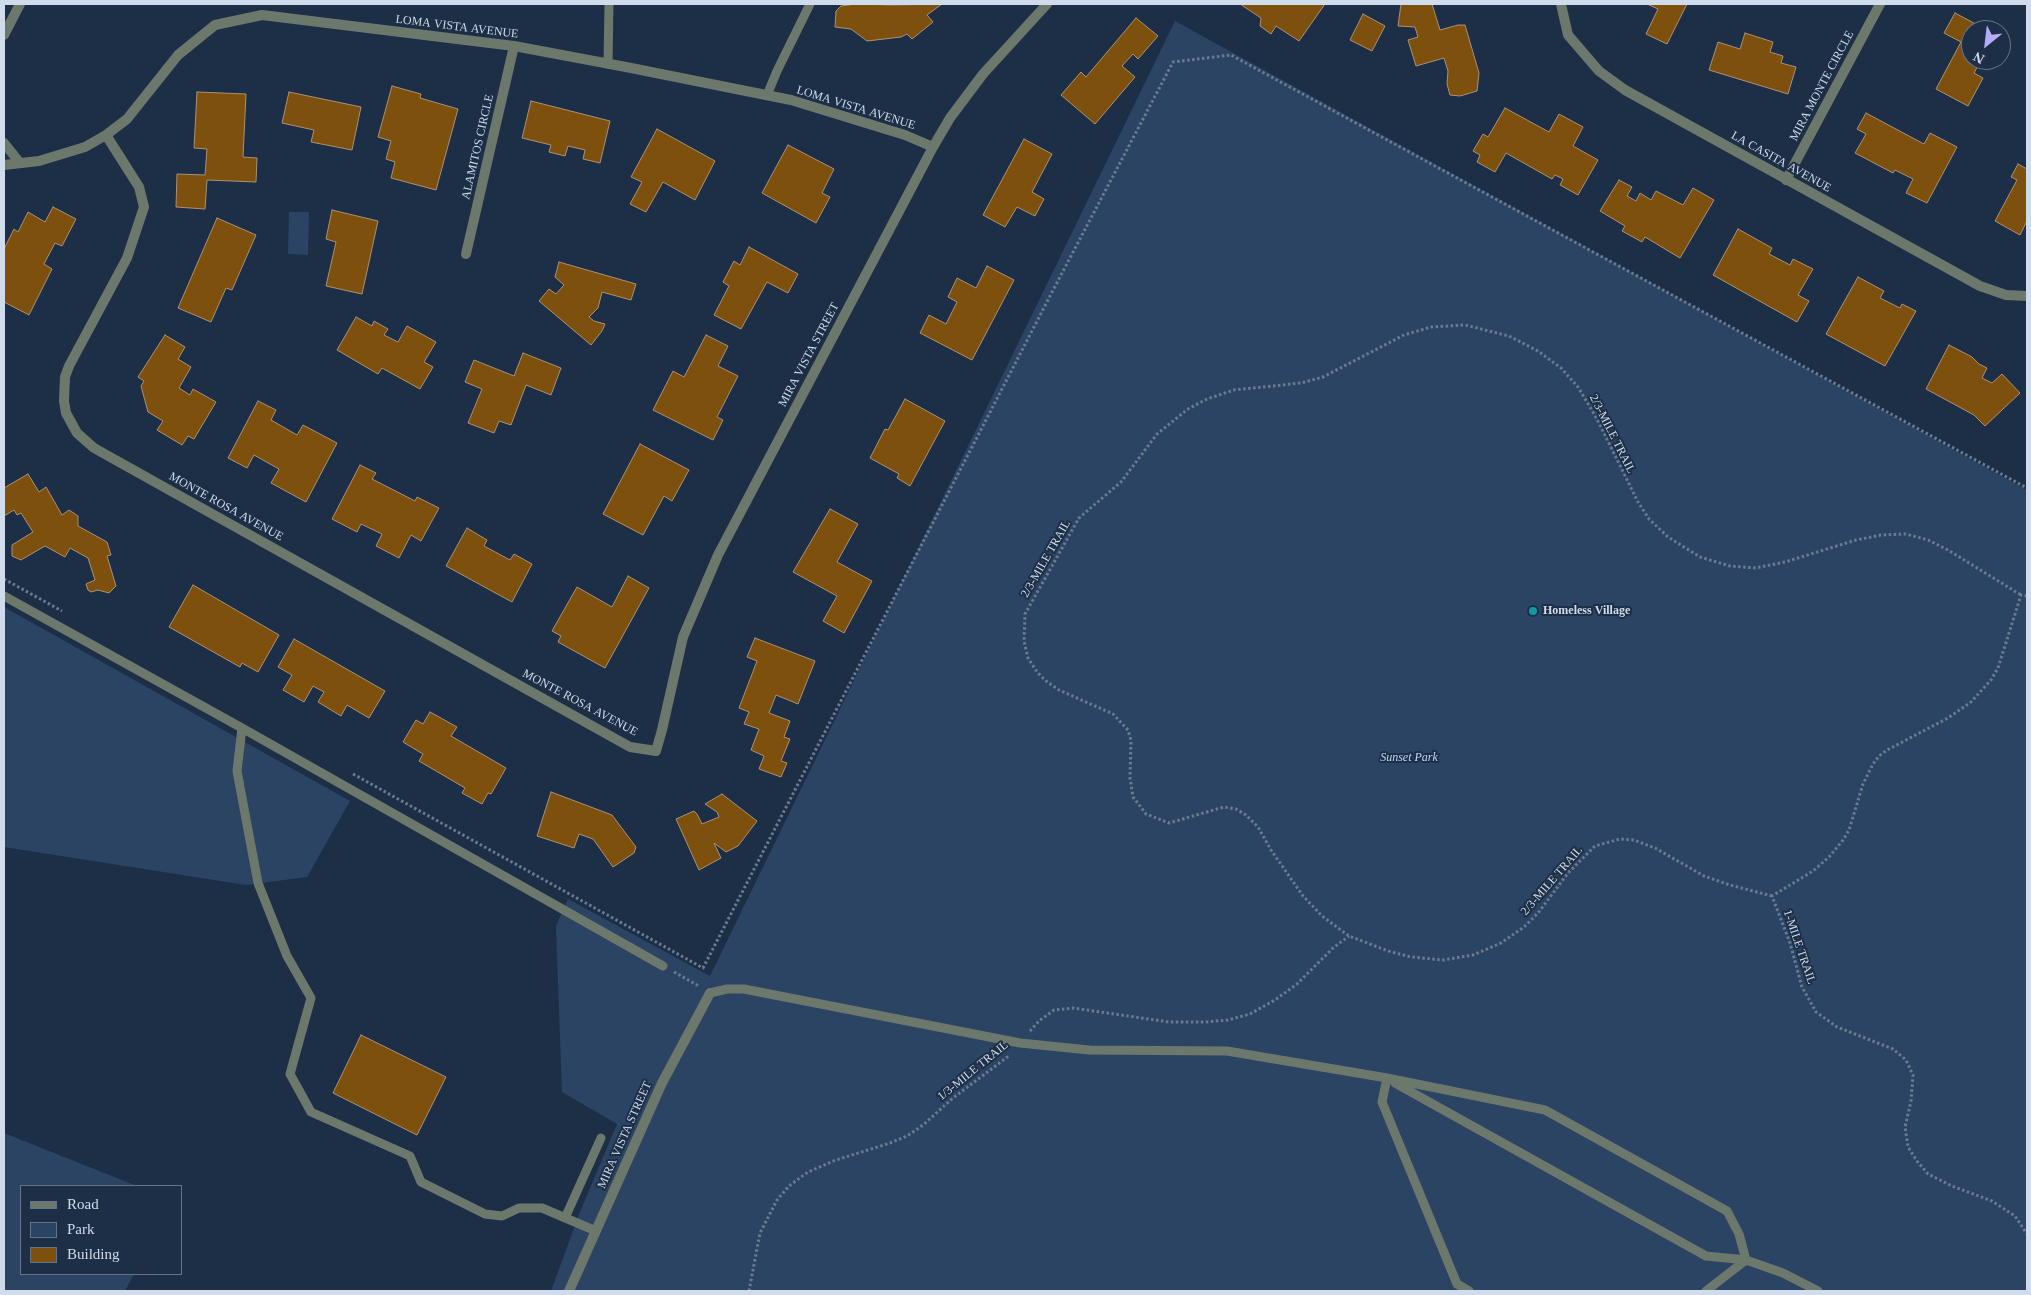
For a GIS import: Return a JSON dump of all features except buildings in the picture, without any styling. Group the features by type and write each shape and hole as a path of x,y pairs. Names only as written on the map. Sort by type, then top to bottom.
{"street":[{"path":"4,35 20,4"},
{"name":"MIRA VISTA STREET","path":"656,751 683,637 715,561 950,118 983,74 1047,4"},
{"name":"LA CASITA AVENUE","path":"1561,4 1568,35 1599,71 1625,90 1980,286 2006,295 2027,296"},
{"name":"MIRA MONTE CIRCLE","path":"1786,180 1880,4"},
{"name":"LOMA VISTA AVENUE","path":"4,164 39,161 85,147 106,135 127,119 178,54 215,25 262,15 514,46 767,95 801,103 905,135 933,147"},
{"name":"ALAMITOS CIRCLE","path":"466,254 514,46"},
{"name":"MONTE ROSA AVENUE","path":"106,135 140,187 144,206 127,258 69,366 65,377 64,401 66,413 77,433 94,448 630,747 656,751"},
{"path":"4,143 20,163"},
{"name":"MIRA VISTA STREET","path":"569,1291 662,1083 710,992"}],"lane":[{"path":"608,64 610,4"},
{"path":"767,95 777,70 810,4"},
{"path":"4,596 663,966"},
{"path":"242,728 237,771 258,884 287,956 311,998 290,1074 311,1112 410,1156 421,1182 485,1214 502,1216 519,1208 542,1208 596,1231"},
{"path":"710,992 744,989 1020,1043 1089,1050 1227,1051 1387,1078 1545,1110 1728,1211 1746,1260"},
{"path":"1387,1078 1706,1256 1746,1260 1783,1273 1818,1291"},
{"path":"1387,1078 1382,1102 1456,1284 1470,1291"},
{"path":"565,1218 601,1138"},
{"path":"1706,1291 1746,1260"}],"path":[{"path":"351,773 703,968 1173,62 1232,55 2027,488"},
{"name":"2/3-MILE TRAIL","path":"1772,896 1704,876 1655,848 1634,840 1620,839 1595,846 1568,873 1538,913 1524,927 1501,943 1473,954 1443,960 1411,957 1349,936 1322,916 1304,896 1271,850 1258,827 1236,808 1224,807 1169,823 1146,814 1133,796 1130,778 1131,740 1128,730 1113,714 1059,690 1036,672 1028,658 1023,628 1024,614 1079,518 1121,482 1157,434 1188,409 1207,399 1234,390 1301,383 1323,377 1404,335 1430,327 1465,325 1509,336 1538,351 1561,368 1578,387 1597,419 1638,502 1649,519 1668,537 1700,557 1730,566 1756,568 1785,562 1881,534 1906,534 1928,540 1942,547 1983,570 2021,595"},
{"path":"4,578 64,612"},
{"path":"2021,595 2027,596"},
{"name":"1-MILE TRAIL","path":"2021,595 1998,668 1990,680 1971,702 1948,718 1879,756 1872,764 1863,784 1849,830 1843,840 1829,857 1813,871 1772,896 1790,943 1802,987 1816,1012 1837,1027 1893,1049 1906,1060 1913,1075 1911,1101 1905,1127 1908,1146 1917,1161 1928,1174 1952,1186 1992,1201 2015,1216 2027,1234"},
{"name":"1/3-MILE TRAIL","path":"749,1291 760,1233 777,1200 789,1186 808,1172 836,1160 907,1136 1011,1054 1039,1021 1054,1010 1073,1008 1169,1022 1228,1020 1250,1014 1275,1000 1297,984 1333,948 1349,936"},
{"path":"663,966 710,992"}],"green space":[{"name":"Sunset Park","path":"1175,21 2027,490 2027,1291 551,1291 580,1212 617,1124 562,1092 556,926 568,899 710,976"},
{"path":"289,212 309,212 308,255 288,254"},
{"path":"4,607 350,801 307,877 246,885 4,847"},
{"path":"4,1133 134,1185 20,1185 20,1275 133,1275 125,1291 4,1291"}],"place":[{"name":"Homeless Village","path":"1533,611"}]}
